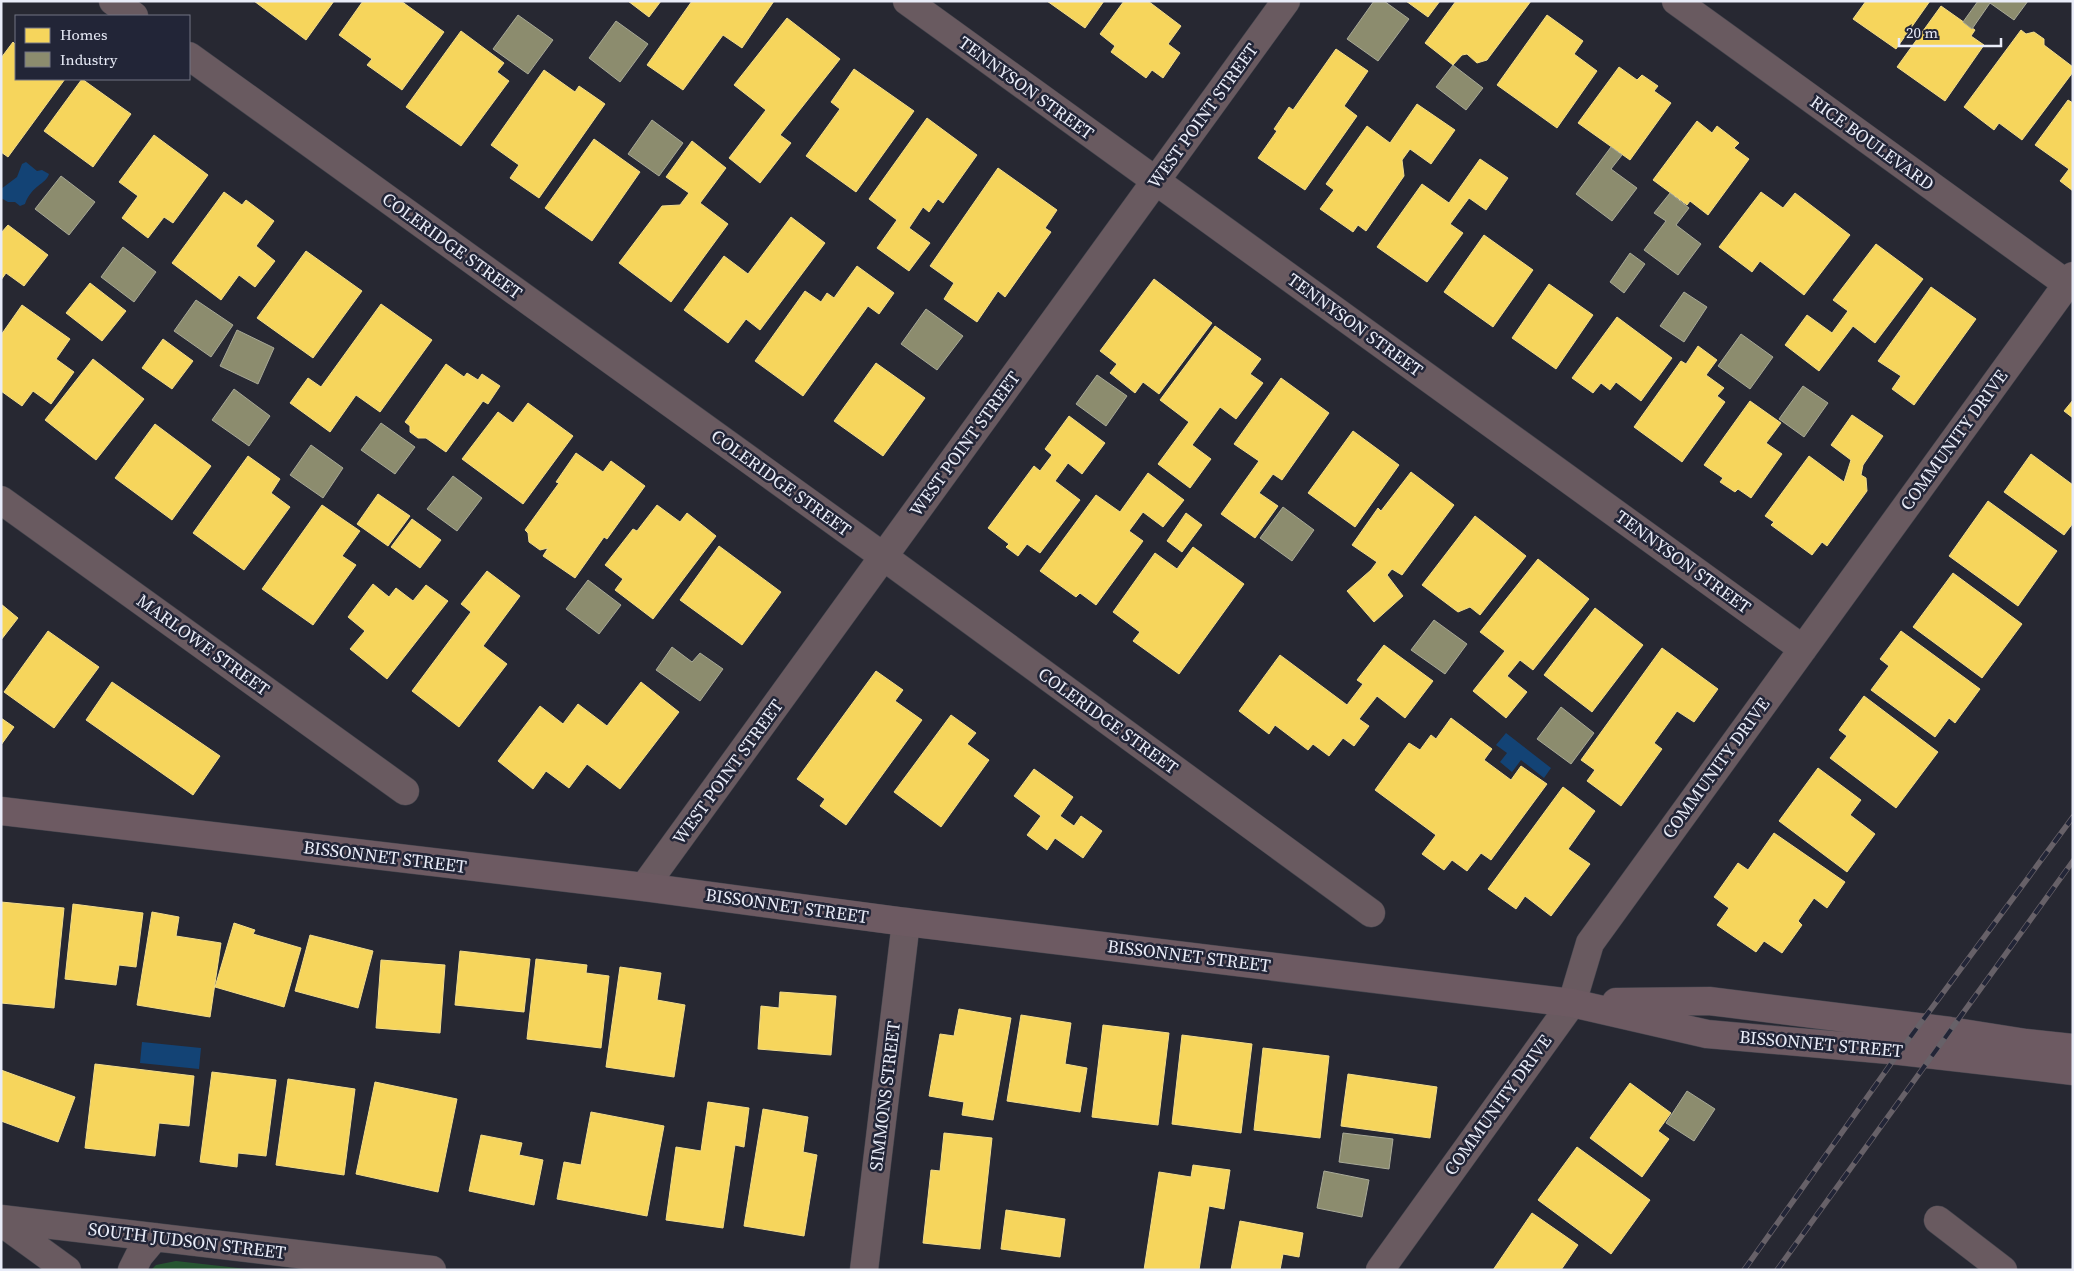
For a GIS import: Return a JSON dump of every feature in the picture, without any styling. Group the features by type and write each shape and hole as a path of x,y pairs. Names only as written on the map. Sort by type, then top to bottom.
{"main road":[{"name":"BISSONNET STREET","path":"1,811 644,887 906,922 1572,1003 1707,1034 1916,1052 2073,1071"},
{"name":"BISSONNET STREET","path":"1572,1003 1709,1001 2073,1048"}],"street":[{"path":"113,1 133,15"},
{"name":"TENNYSON STREET","path":"907,1 1803,649"},
{"name":"WEST POINT STREET","path":"644,887 1286,1"},
{"name":"RICE BOULEVARD","path":"1676,1 2070,280"},
{"name":"COLERIDGE STREET","path":"190,57 884,557 1371,913"},
{"name":"COMMUNITY DRIVE","path":"1380,1270 1572,1003 1590,943 2070,280"},
{"name":"MARLOWE STREET","path":"1,500 405,791"},
{"name":"SIMMONS STREET","path":"864,1270 906,922"},
{"path":"1938,1220 2004,1270"},
{"path":"1,1221 67,1270"},
{"name":"SOUTH JUDSON STREET","path":"1,1221 432,1270"},
{"path":"132,1270 139,1256 155,1237"}],"green space":[{"path":"176,1261 256,1270 151,1270 156,1265"}],"water":[{"path":"26,162 37,171 42,170 49,174 34,189 25,204 20,206 15,202 8,202 1,198 1,189 17,177 22,164"},
{"path":"1506,733 1551,768 1544,778 1521,760 1512,772 1500,762 1507,753 1496,745"},
{"path":"142,1042 201,1048 199,1069 140,1063"}],"building: Homes":[{"path":"254,1 334,1 306,40"},
{"path":"363,1 401,1 444,32 402,90 367,65 372,59 339,35"},
{"path":"628,1 661,1 649,17"},
{"path":"692,1 774,1 742,48 723,35 683,90 647,65"},
{"path":"1047,1 1104,1 1085,28"},
{"path":"1124,1 1148,1 1181,26 1168,44 1180,53 1163,78 1152,70 1146,78 1111,52 1115,46 1100,34"},
{"path":"1406,1 1440,1 1428,17"},
{"path":"1456,1 1531,1 1487,60 1477,63 1467,54 1462,55 1453,65 1425,43"},
{"path":"1866,1 1930,1 1896,49 1853,19"},
{"path":"1941,6 1975,30 1971,36 1984,45 1945,101 1897,67"},
{"path":"1547,15 1583,41 1574,54 1597,71 1557,128 1497,85"},
{"path":"787,18 840,59 780,135 791,143 760,183 729,158 766,110 734,85"},
{"path":"2021,30 2026,34 2034,32 2044,39 2044,45 2073,67 2073,72 2022,140 1999,123 1994,130 1964,107"},
{"path":"461,31 504,63 497,72 509,81 461,146 406,107"},
{"path":"13,42 15,44 15,80 64,80 8,157 1,152 1,58"},
{"path":"1336,49 1368,71 1344,106 1357,116 1305,190 1258,158 1277,131 1274,129 1289,107 1293,110"},
{"path":"1619,67 1637,80 1642,75 1658,86 1654,91 1671,103 1630,160 1578,123"},
{"path":"854,69 914,111 856,192 806,156 840,109 831,102"},
{"path":"544,70 575,92 579,86 605,104 539,198 510,178 519,165 491,145"},
{"path":"81,80 131,114 93,167 44,131"},
{"path":"2068,100 2073,103 2073,191 2060,181 2069,169 2035,145"},
{"path":"1417,104 1455,130 1431,164 1410,149 1402,160 1404,176 1366,231 1358,225 1353,232 1320,209 1334,190 1326,184 1367,126 1390,143"},
{"path":"927,118 977,155 943,203 938,199 929,212 923,207 909,228 930,243 909,271 877,248 897,220 869,199"},
{"path":"1697,121 1712,133 1717,126 1739,143 1734,148 1749,159 1708,215 1690,201 1687,205 1653,180"},
{"path":"154,135 208,175 173,223 164,217 148,238 122,218 138,196 119,182"},
{"path":"594,139 640,172 592,241 545,208"},
{"path":"692,141 726,168 700,203 728,224 671,302 619,263 662,206 680,205 689,193 666,177"},
{"path":"1480,159 1508,178 1486,210 1469,198 1450,224 1463,233 1427,282 1377,247 1422,184 1449,203"},
{"path":"998,168 1057,210 1045,228 1051,232 1005,297 998,291 977,322 944,299 954,283 930,266"},
{"path":"224,192 242,205 246,200 274,221 256,246 275,261 255,287 239,275 221,300 172,263"},
{"path":"1761,192 1783,208 1795,193 1850,235 1804,295 1760,261 1752,272 1719,247"},
{"path":"791,217 825,243 760,330 746,319 728,343 684,310 724,256 748,274"},
{"path":"8,225 48,255 24,286 6,273 1,280 1,233"},
{"path":"1484,235 1533,270 1493,327 1444,292"},
{"path":"1876,244 1923,279 1875,343 1853,326 1819,371 1785,345 1807,315 1832,333 1848,311 1833,300"},
{"path":"306,251 362,291 313,358 257,318"},
{"path":"857,266 894,293 879,314 868,306 803,396 755,361 805,291 821,302 827,293 834,298"},
{"path":"1154,279 1212,323 1159,394 1143,382 1135,393 1110,373 1117,364 1100,351"},
{"path":"90,283 126,311 102,341 66,313"},
{"path":"1549,284 1593,315 1556,369 1512,338"},
{"path":"1931,287 1976,319 1914,405 1892,389 1901,376 1878,361"},
{"path":"381,304 432,340 380,412 356,395 330,432 290,403 308,378 321,387"},
{"path":"22,305 70,339 56,359 74,372 51,404 33,391 22,406 1,391 1,335"},
{"path":"1617,317 1672,358 1641,401 1616,382 1610,390 1601,383 1593,393 1572,378"},
{"path":"1215,326 1261,359 1250,374 1263,383 1236,419 1220,407 1192,445 1211,459 1190,488 1158,464 1189,422 1160,400"},
{"path":"163,339 193,361 172,389 142,368"},
{"path":"1698,346 1717,360 1706,375 1724,388 1717,396 1725,402 1682,462 1634,427 1681,361 1686,364"},
{"path":"93,359 144,399 96,460 45,420"},
{"path":"876,363 925,398 883,456 834,421"},
{"path":"446,364 464,377 467,373 478,380 482,374 500,386 488,404 483,401 446,452 426,438 418,438 410,432 410,426 405,422"},
{"path":"1281,378 1329,413 1282,480 1273,474 1259,493 1278,506 1255,538 1221,514 1259,461 1234,444"},
{"path":"2073,400 2073,418 2064,411"},
{"path":"1750,401 1781,423 1766,443 1782,454 1751,498 1738,489 1735,492 1720,482 1723,478 1704,465"},
{"path":"528,403 573,436 523,504 462,459 498,412 513,423"},
{"path":"1852,415 1883,436 1863,465 1861,475 1866,478 1867,491 1827,546 1822,542 1812,555 1771,525 1774,522 1765,516 1809,456 1844,482 1851,460 1831,445"},
{"path":"1069,416 1105,443 1082,474 1068,463 1055,481 1080,500 1040,553 1027,544 1018,556 1006,547 1009,544 988,528 1034,466 1040,471 1052,455 1045,449"},
{"path":"155,424 211,466 172,520 115,478"},
{"path":"1353,431 1399,465 1355,527 1308,493"},
{"path":"576,453 603,472 611,461 645,486 607,539 604,537 575,578 543,556 548,548 540,550 529,542 528,533 525,530 559,483 556,482"},
{"path":"2031,454 2073,485 2073,523 2064,535 2004,492"},
{"path":"248,456 280,479 271,493 290,507 244,570 193,533"},
{"path":"1411,472 1454,505 1402,575 1392,569 1387,575 1403,596 1374,622 1347,591 1371,570 1377,562 1352,545 1378,508 1381,511"},
{"path":"1148,473 1184,500 1163,527 1143,512 1129,531 1143,541 1096,605 1080,593 1076,597 1040,571 1096,495 1120,512"},
{"path":"378,494 410,516 388,546 357,524"},
{"path":"1988,501 2057,551 2018,606 1949,556"},
{"path":"322,505 360,531 342,556 356,565 313,625 262,589"},
{"path":"657,505 680,522 687,513 716,536 653,619 615,590 623,579 605,565 633,529 637,531"},
{"path":"1186,513 1202,525 1182,552 1167,541"},
{"path":"1475,516 1526,556 1480,615 1470,607 1458,612 1422,585"},
{"path":"412,519 441,540 420,568 391,547"},
{"path":"719,546 781,592 742,645 680,600"},
{"path":"1193,547 1244,584 1179,674 1133,641 1140,632 1113,612 1155,553 1177,569"},
{"path":"1538,559 1589,599 1533,670 1520,660 1507,676 1527,692 1506,718 1473,691 1505,651 1480,632"},
{"path":"487,571 520,596 483,646 507,664 459,727 412,691 471,612 461,604"},
{"path":"1953,573 2022,624 1982,678 1913,627"},
{"path":"373,584 389,597 396,588 413,601 426,585 448,601 387,679 350,649 365,631 348,617"},
{"path":"1,604 18,618 1,640"},
{"path":"1595,608 1643,645 1592,712 1544,675"},
{"path":"48,631 99,667 54,728 4,692"},
{"path":"1901,631 1980,689 1955,723 1949,718 1935,737 1871,690 1889,666 1880,659"},
{"path":"1384,645 1433,681 1405,718 1377,696 1359,719 1369,726 1354,746 1343,738 1329,756 1313,744 1308,750 1275,725 1269,734 1239,711 1280,655 1347,705 1363,684 1357,680"},
{"path":"1662,648 1718,689 1694,722 1677,711 1654,743 1662,749 1621,806 1587,781 1595,770 1581,760"},
{"path":"876,671 903,690 895,701 922,720 846,825 820,806 825,799 797,779"},
{"path":"112,682 220,756 193,795 86,720"},
{"path":"641,682 679,712 620,789 587,764 569,788 546,771 533,789 498,761 540,706 563,724 578,704 607,726"},
{"path":"1864,696 1938,752 1896,808 1830,758 1847,736 1839,730"},
{"path":"951,715 976,733 967,744 989,760 941,827 894,792"},
{"path":"1,718 14,727 1,745"},
{"path":"1451,718 1492,749 1484,760 1511,780 1521,766 1547,784 1491,860 1481,853 1467,871 1452,860 1444,870 1422,854 1436,835 1375,790 1409,743 1420,750 1431,735 1436,739"},
{"path":"1818,768 1861,800 1850,815 1875,834 1847,872 1779,821"},
{"path":"1034,769 1073,797 1060,816 1074,826 1081,816 1102,831 1083,858 1055,838 1047,850 1027,835 1041,816 1014,796"},
{"path":"1563,787 1595,811 1568,849 1590,864 1551,916 1525,896 1516,909 1488,889"},
{"path":"1774,833 1845,882 1827,908 1814,898 1798,921 1802,925 1782,953 1764,941 1756,952 1717,925 1729,908 1714,897 1738,863 1748,870"},
{"path":"1,902 64,908 54,1008 1,1003"},
{"path":"73,904 143,913 136,967 119,965 116,985 65,979"},
{"path":"152,912 179,917 176,936 221,943 210,1017 137,1005"},
{"path":"234,923 255,930 253,934 301,948 284,1007 215,987"},
{"path":"310,935 373,951 358,1008 295,991"},
{"path":"460,951 530,959 524,1012 455,1005"},
{"path":"536,959 587,965 586,973 609,976 601,1048 527,1039"},
{"path":"381,960 445,965 440,1033 376,1028"},
{"path":"620,967 661,973 657,1000 685,1005 674,1077 606,1067"},
{"path":"780,992 836,996 831,1055 758,1049 761,1006 779,1008"},
{"path":"959,1009 1011,1018 993,1120 962,1115 964,1102 929,1096 940,1034 954,1036"},
{"path":"1021,1015 1071,1023 1065,1064 1087,1068 1080,1112 1007,1101"},
{"path":"1103,1025 1169,1033 1158,1125 1092,1117"},
{"path":"1182,1035 1252,1044 1241,1133 1172,1124"},
{"path":"1263,1048 1329,1056 1320,1138 1254,1130"},
{"path":"95,1064 194,1076 189,1126 159,1123 155,1156 85,1148"},
{"path":"1,1070 75,1097 58,1142 1,1121"},
{"path":"212,1072 276,1080 266,1156 238,1153 237,1167 200,1162"},
{"path":"1348,1074 1437,1087 1430,1138 1341,1126"},
{"path":"288,1079 355,1089 344,1175 276,1165"},
{"path":"375,1082 457,1099 438,1192 356,1174"},
{"path":"1630,1083 1671,1113 1658,1131 1669,1139 1642,1177 1590,1138"},
{"path":"708,1102 749,1108 744,1147 735,1145 723,1228 666,1220 676,1147 701,1151"},
{"path":"763,1109 808,1117 803,1152 817,1155 804,1236 744,1226"},
{"path":"591,1112 664,1126 647,1216 557,1199 564,1162 581,1165"},
{"path":"944,1133 992,1138 980,1249 923,1243 931,1170 940,1171"},
{"path":"481,1135 522,1143 519,1155 543,1160 534,1205 469,1191"},
{"path":"1577,1147 1650,1200 1611,1254 1538,1200"},
{"path":"1193,1165 1230,1170 1224,1209 1209,1206 1199,1270 1144,1270 1159,1172 1191,1177"},
{"path":"1006,1210 1065,1219 1060,1257 1001,1249"},
{"path":"1532,1213 1578,1245 1561,1270 1493,1270"},
{"path":"1240,1221 1303,1233 1299,1257 1283,1254 1280,1270 1231,1270"}],"building: Industry":[{"path":"1374,1 1384,1 1409,19 1378,61 1347,39"},
{"path":"1978,1 2028,1 2014,20 1990,3 1972,29 1963,22"},
{"path":"518,15 553,40 528,74 493,49"},
{"path":"616,21 648,44 620,82 589,58"},
{"path":"1453,65 1483,88 1466,110 1436,87"},
{"path":"652,120 683,143 659,176 628,154"},
{"path":"1611,147 1622,155 1611,169 1637,188 1612,221 1576,194"},
{"path":"61,176 95,202 69,235 35,209"},
{"path":"1670,193 1689,208 1676,225 1701,244 1678,275 1644,250 1666,221 1654,213"},
{"path":"123,247 156,272 134,302 101,277"},
{"path":"1630,253 1645,264 1624,293 1610,282"},
{"path":"1684,292 1707,307 1684,342 1660,326"},
{"path":"196,300 233,325 211,357 174,331"},
{"path":"926,309 963,336 937,370 901,344"},
{"path":"237,330 274,348 258,384 220,366"},
{"path":"1741,334 1773,357 1750,389 1718,366"},
{"path":"1097,375 1127,396 1106,426 1076,404"},
{"path":"1803,386 1828,403 1804,437 1779,419"},
{"path":"234,389 270,416 249,446 212,420"},
{"path":"381,423 415,447 395,474 361,450"},
{"path":"311,445 343,468 323,498 290,475"},
{"path":"453,476 482,498 457,531 427,509"},
{"path":"1283,507 1314,530 1292,561 1260,538"},
{"path":"588,580 621,605 599,634 566,609"},
{"path":"1434,620 1467,644 1445,674 1411,650"},
{"path":"672,647 692,662 700,653 723,669 700,701 656,670"},
{"path":"1561,707 1594,733 1571,764 1537,739"},
{"path":"1687,1091 1715,1109 1694,1141 1666,1123"},
{"path":"1343,1133 1393,1139 1389,1169 1339,1162"},
{"path":"1324,1171 1369,1180 1362,1217 1317,1208"}],"railway":[{"path":"1744,1270 1900,1051 2073,817"},
{"path":"1777,1270 2073,861"}]}
